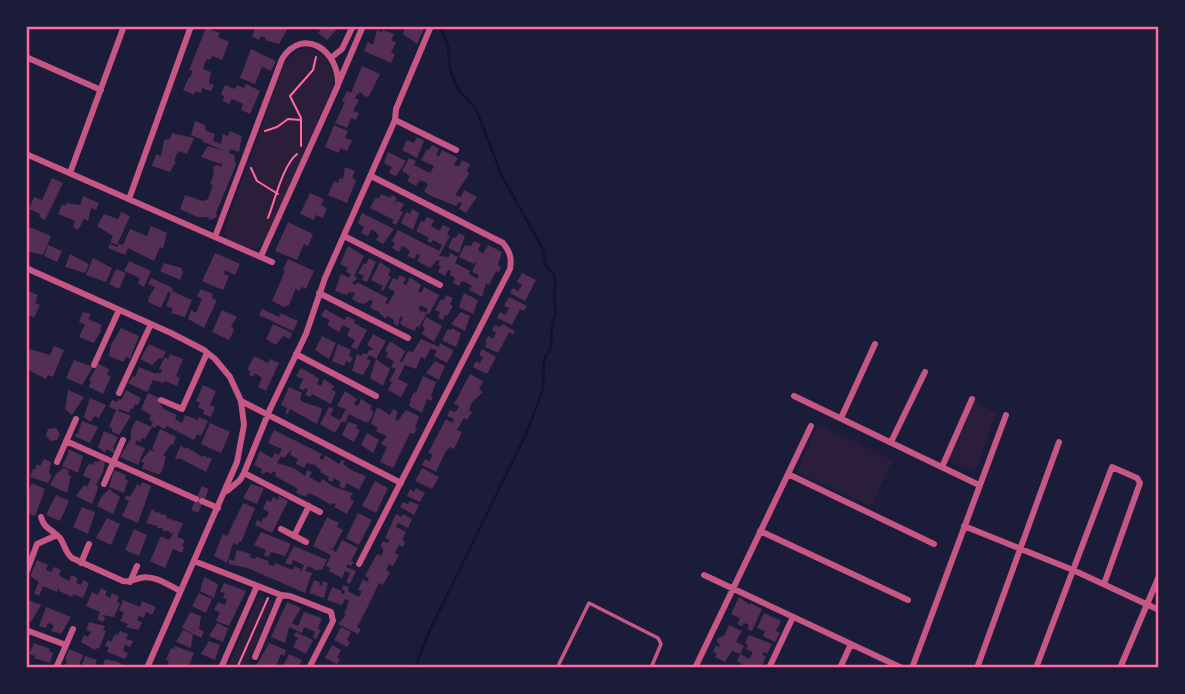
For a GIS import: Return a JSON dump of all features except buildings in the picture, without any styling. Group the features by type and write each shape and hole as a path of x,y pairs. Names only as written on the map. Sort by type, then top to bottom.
{"street":[{"path":"70,173 124,26"},
{"path":"129,199 191,26"},
{"path":"332,57 339,54 352,26"},
{"path":"261,256 363,26"},
{"path":"225,492 234,486 244,473 395,120 396,109 431,26"},
{"path":"345,43 351,55"},
{"path":"215,237 285,54 296,47 310,44 327,51 337,67 338,85"},
{"path":"26,57 101,90"},
{"path":"395,120 456,150"},
{"path":"26,154 272,262"},
{"path":"359,564 510,269 511,260 510,252 503,243 371,176"},
{"path":"344,236 440,285"},
{"path":"26,268 188,341 207,353 230,377 241,401 244,425 237,462 147,668"},
{"path":"319,293 408,338"},
{"path":"94,365 119,310"},
{"path":"119,393 150,324"},
{"path":"841,418 875,344"},
{"path":"161,400 182,409 207,353"},
{"path":"296,354 376,396"},
{"path":"891,442 925,372"},
{"path":"794,396 979,485"},
{"path":"942,467 972,398"},
{"path":"241,401 401,483"},
{"path":"912,668 1006,415"},
{"path":"57,462 76,419"},
{"path":"695,668 811,426"},
{"path":"104,484 123,440"},
{"path":"66,441 218,508"},
{"path":"977,668 1059,442"},
{"path":"1037,668 1112,467 1137,478 1140,483 1104,584"},
{"path":"244,473 320,512"},
{"path":"788,474 934,544"},
{"path":"294,536 309,506"},
{"path":"41,517 44,526 57,536 67,554 81,563 130,582 148,577 180,591"},
{"path":"964,526 1073,570 1159,610"},
{"path":"282,529 306,542"},
{"path":"760,531 908,600"},
{"path":"27,571 37,544 57,536"},
{"path":"81,563 89,544"},
{"path":"194,561 281,596 290,596 331,612 333,621 309,668"},
{"path":"130,582 137,565"},
{"path":"704,575 902,668"},
{"path":"1120,668 1159,576"},
{"path":"221,668 257,586"},
{"path":"255,657 281,596"},
{"path":"768,668 793,617"},
{"path":"56,668 73,629"},
{"path":"26,630 66,645"},
{"path":"840,668 851,645"}],"lane":[{"path":"557,668 589,603 658,638 661,644 651,668"}],"path":[{"path":"267,220 282,176 290,160 300,150 302,120 289,99 313,70 317,51"},
{"path":"262,133 277,127 285,120 302,120"},
{"path":"251,161 253,175 278,194"},
{"path":"237,668 268,598"}],"shaded area":[{"path":"310,48 328,61 334,84 263,244 257,249 249,249 227,239 224,230 285,62 298,50"},
{"path":"974,401 996,413 977,467 970,470 948,461"},
{"path":"818,424 893,460 871,506 799,474 799,466"},
{"path":"259,596 274,601 247,668 227,668"}],"waterway":[{"path":"415,668 428,634 526,434 543,388 544,359 551,348 552,325 556,312 554,274 545,264 544,251 502,176 476,109 458,89 450,70 448,45 439,26"}]}
